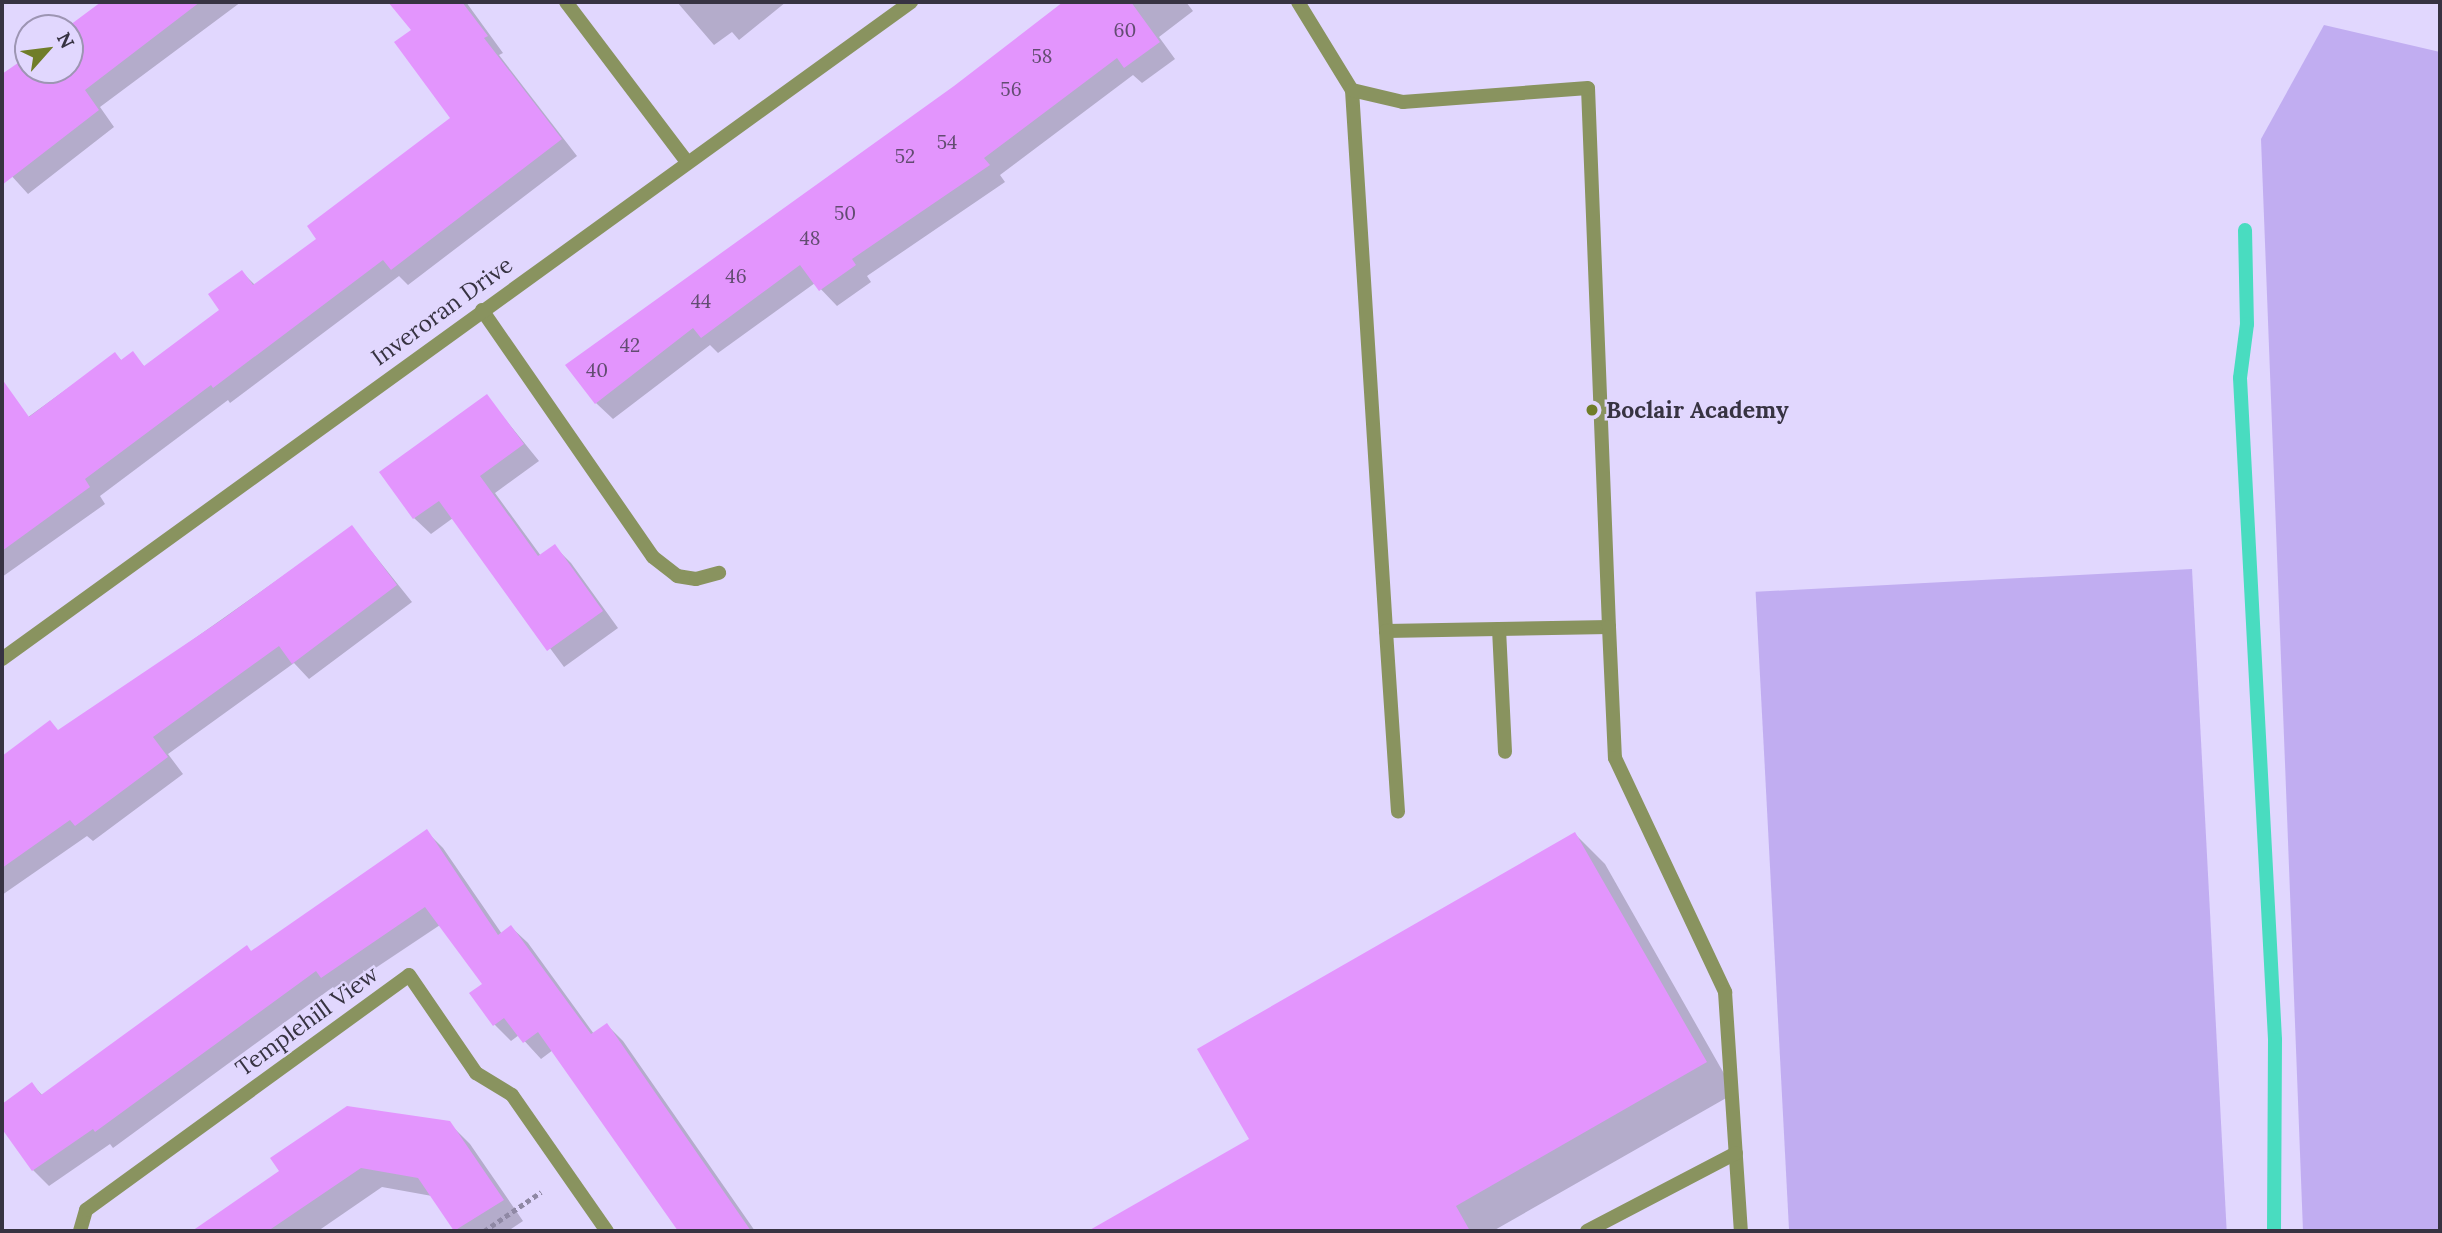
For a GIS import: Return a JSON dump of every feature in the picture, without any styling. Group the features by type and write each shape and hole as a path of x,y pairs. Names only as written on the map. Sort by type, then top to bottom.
{"street":[{"path":"566,2 687,162"},
{"name":"Inveroran Drive","path":"2,659 911,2"},
{"path":"1298,2 1352,90 1398,812"},
{"path":"1352,90 1403,102 1588,88 1615,758 1725,992 1741,1231"},
{"path":"482,310 653,557 677,576 696,579 719,573"},
{"path":"1385,631 1609,628"},
{"path":"1499,629 1505,752"},
{"name":"Templehill View","path":"80,1231 86,1210 409,975 476,1073 512,1096 607,1231"},
{"path":"1587,1231 1736,1153"}],"path":[{"path":"484,1231 566,1174"}],"shaded area":[{"path":"2324,25 2440,52 2440,1231 2303,1231 2261,139"},
{"path":"2192,569 2227,1231 1789,1231 1756,592"}],"building":[{"path":"101,2 200,2 85,90 99,110 2,185 2,74 14,66 14,84 84,84 84,15"},
{"path":"388,2 462,2 488,36 484,38 562,139 391,270 383,260 213,388 211,385 85,479 90,487 2,551 2,379 29,417 115,352 121,360 133,351 144,366 219,310 208,294 242,270 253,285 316,239 307,226 450,118 394,42 411,30"},
{"path":"1063,2 1131,2 1160,42 1124,68 1117,58 984,158 990,165 852,259 856,265 819,291 800,265 701,338 693,328 595,404 565,365 954,86"},
{"path":"487,394 524,444 480,476 538,556 555,544 603,611 547,651 439,501 413,519 379,472"},
{"path":"352,525 397,585 292,664 279,646 153,737 168,757 75,826 70,820 2,868 2,756 50,720 58,730 223,619"},
{"path":"427,829 498,935 511,925 591,1034 607,1023 751,1231 678,1231 538,1032 523,1043 504,1018 493,1026 469,993 482,984 425,907 321,978 316,971 95,1132 93,1129 32,1171 2,1129 2,1104 32,1082 41,1095 247,945 251,951"},
{"path":"1575,832 1707,1062 1456,1206 1470,1231 1088,1231 1249,1139 1197,1049"},
{"path":"347,1106 450,1121 504,1200 454,1231 418,1178 361,1168 268,1231 192,1231 279,1171 270,1158"}],"waterway":[{"path":"2245,230 2247,324 2240,378 2275,1040 2274,1231"}],"place":[{"name":"Boclair Academy","path":"1592,410"}]}
